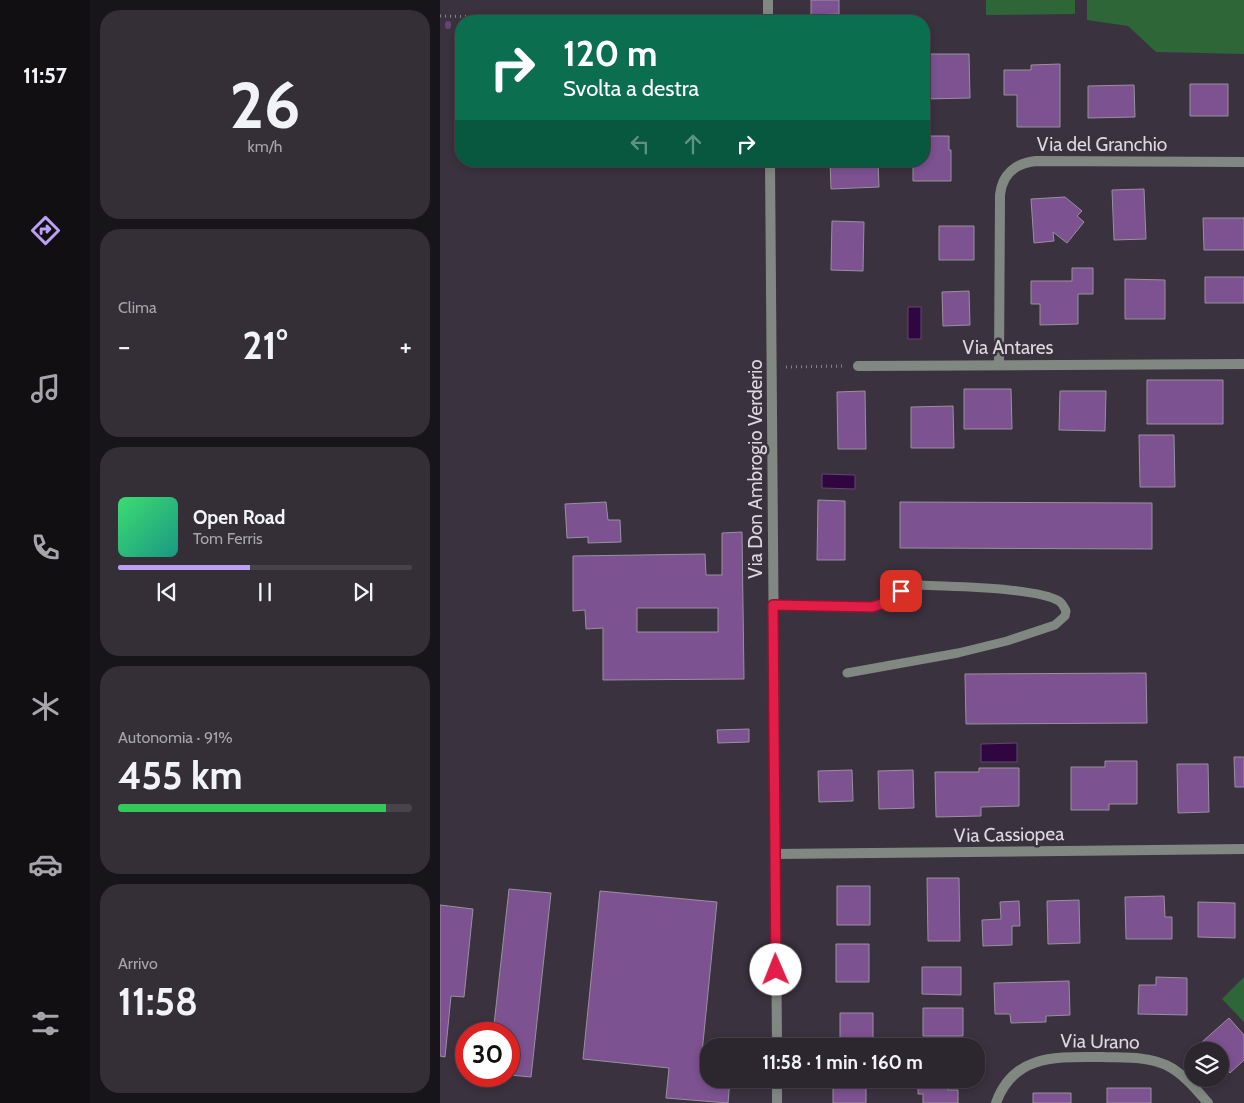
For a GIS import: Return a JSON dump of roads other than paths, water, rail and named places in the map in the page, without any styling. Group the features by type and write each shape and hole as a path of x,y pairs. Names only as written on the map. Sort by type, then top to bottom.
{"street":[{"path":"768,0 768,15"},
{"name":"Via del Granchio","path":"999,365 1000,195 1002,184 1010,171 1024,163 1036,161 1244,162"},
{"name":"Via Don Ambrogio Verderio","path":"770,167 777,1038"},
{"name":"Via Antares","path":"858,366 1244,364"},
{"name":"Via Cassiopea","path":"775,854 1244,849"},
{"name":"Via Urano","path":"996,1103 1006,1084 1026,1066 1040,1060 1059,1057 1149,1059 1178,1073 1208,1103"},
{"path":"777,1088 777,1103"}],"lane":[{"path":"773,605 872,607 888,602 908,587 920,585 995,589 1033,594 1058,601 1066,611 1065,616 1055,626 1007,641 945,656 847,673"}]}
